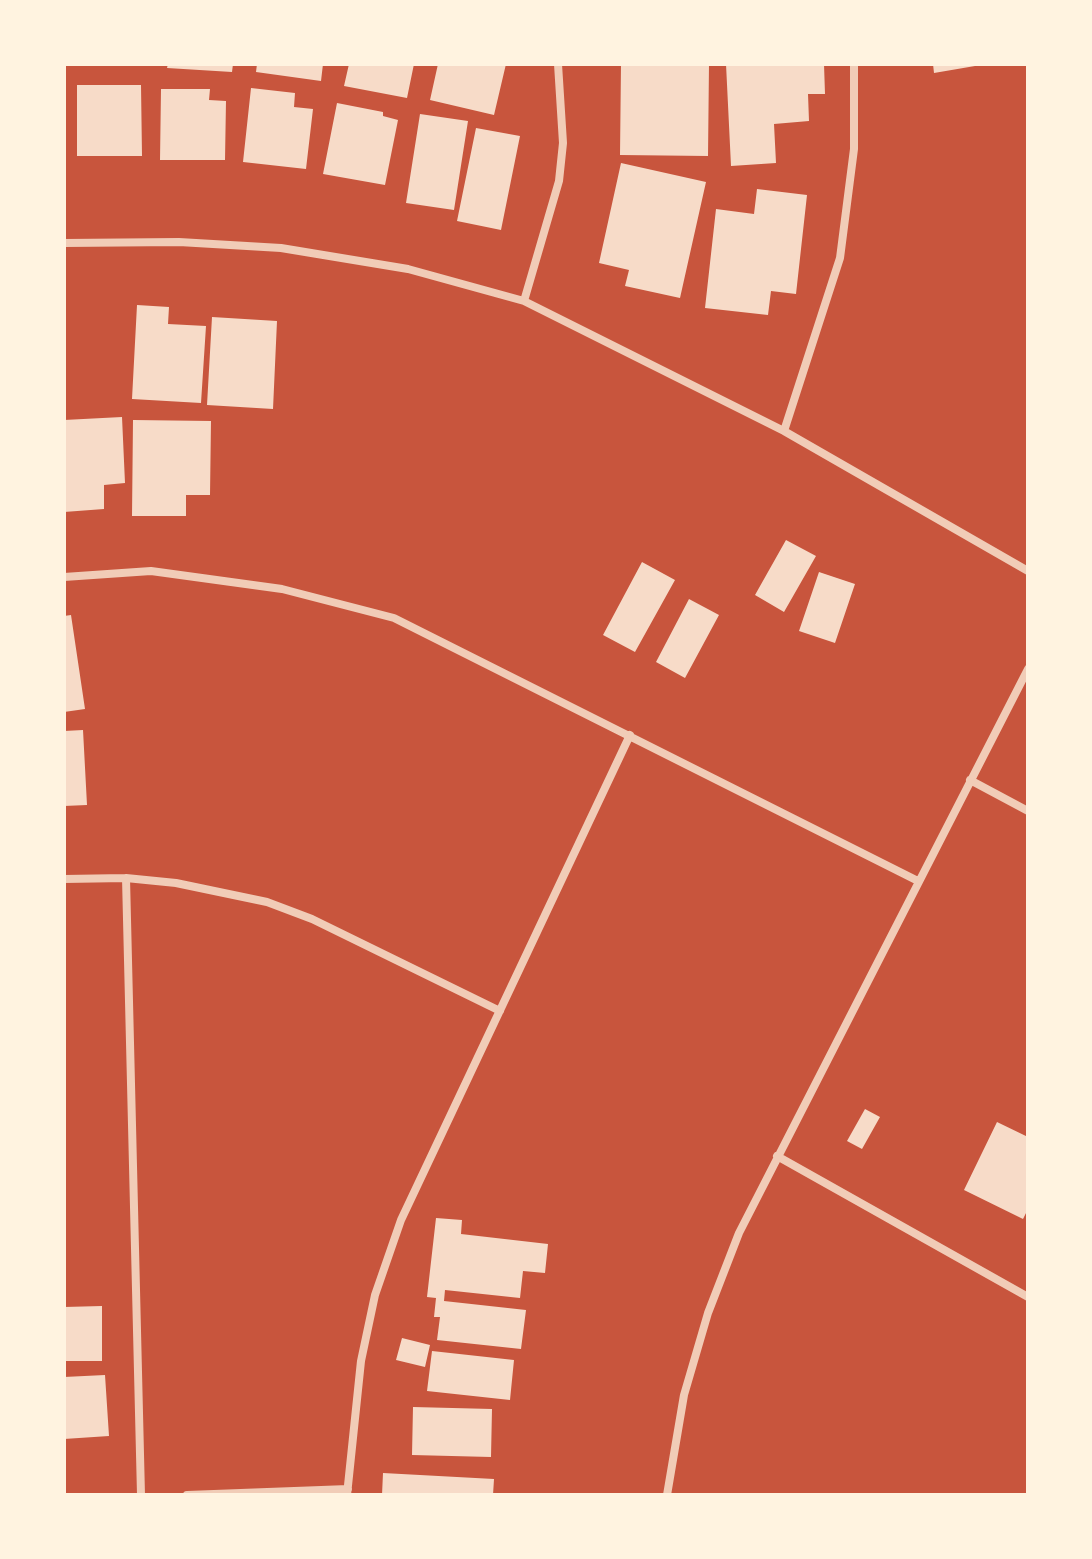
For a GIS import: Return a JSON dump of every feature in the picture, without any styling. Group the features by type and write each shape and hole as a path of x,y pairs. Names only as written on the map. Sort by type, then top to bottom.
{"street":[{"path":"524,301 559,181 563,143 558,64"},
{"path":"784,431 840,258 854,149 854,64"},
{"path":"64,243 179,242 281,248 408,269 524,301 784,431 1028,571"},
{"path":"64,577 151,571 282,589 394,618 918,881"},
{"path":"667,1495 684,1395 708,1313 739,1233 1028,669"},
{"path":"187,1495 347,1492 361,1361 375,1295 401,1220 630,735"},
{"path":"970,780 1028,811"},
{"path":"64,879 126,878 176,883 267,902 312,919 500,1011"},
{"path":"126,878 141,1495"},
{"path":"777,1156 1028,1297"}],"building":[{"path":"168,64 233,64 232,72 167,68"},
{"path":"257,64 323,64 321,81 256,72"},
{"path":"349,64 414,64 407,98 344,86"},
{"path":"438,64 506,64 494,115 430,100"},
{"path":"621,64 709,64 708,156 620,155"},
{"path":"726,64 824,64 825,94 808,94 809,121 774,124 776,163 731,166"},
{"path":"933,64 974,64 975,66 934,73"},
{"path":"77,85 141,85 142,156 77,156"},
{"path":"251,88 295,93 294,107 313,109 306,169 243,162"},
{"path":"161,89 210,89 209,100 226,101 225,160 160,160"},
{"path":"337,103 383,112 383,116 398,120 385,185 323,174"},
{"path":"420,114 468,121 454,210 406,203"},
{"path":"476,128 520,136 501,230 457,221"},
{"path":"621,163 706,182 680,298 625,286 629,270 599,263"},
{"path":"757,189 807,195 796,294 771,291 768,315 705,308 716,209 754,214"},
{"path":"137,305 169,307 168,324 206,326 201,403 132,399"},
{"path":"212,317 277,321 273,409 207,405"},
{"path":"122,417 125,483 104,485 104,509 64,512 64,420"},
{"path":"133,420 211,421 210,495 186,495 186,516 132,516"},
{"path":"786,540 816,556 784,612 755,595"},
{"path":"642,562 675,580 635,652 603,635"},
{"path":"819,572 855,584 835,643 799,631"},
{"path":"689,599 719,615 685,678 656,662"},
{"path":"71,615 85,709 64,712 64,616"},
{"path":"83,730 87,805 64,806 64,731"},
{"path":"865,1109 880,1117 862,1149 847,1141"},
{"path":"997,1122 1028,1137 1028,1209 1023,1219 964,1190"},
{"path":"436,1218 462,1220 461,1234 548,1244 545,1273 523,1271 520,1298 445,1290 444,1301 526,1310 521,1349 437,1340 440,1317 434,1317 436,1298 427,1297"},
{"path":"102,1306 102,1361 64,1361 64,1307"},
{"path":"402,1338 430,1345 425,1367 396,1360"},
{"path":"432,1351 514,1360 510,1400 427,1391"},
{"path":"105,1375 109,1436 64,1439 64,1377"},
{"path":"413,1407 492,1409 491,1457 412,1455"},
{"path":"383,1473 494,1479 493,1495 382,1495"}]}
